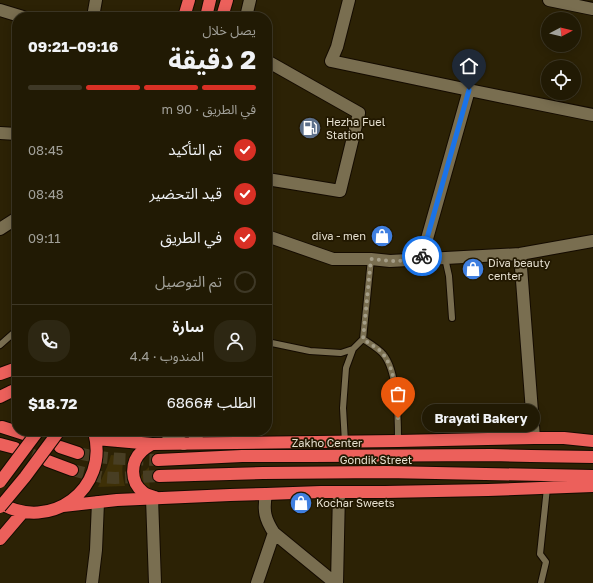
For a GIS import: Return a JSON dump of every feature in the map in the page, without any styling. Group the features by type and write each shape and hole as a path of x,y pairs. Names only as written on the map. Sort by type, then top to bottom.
{"highway":[{"path":"185,12 189,0"},
{"path":"207,12 210,0"},
{"path":"223,12 227,0"},
{"path":"0,374 12,370"},
{"path":"0,397 12,391"},
{"path":"2,426 12,430"},
{"path":"0,482 34,436"},
{"path":"0,507 29,473 55,436"},
{"path":"0,503 11,509 37,513 50,511 63,506 76,497 86,485 94,470 97,455 94,436"},
{"path":"100,436 152,444 534,438 564,438 593,441"},
{"path":"0,444 15,448"},
{"path":"152,444 142,450 137,456 133,465 133,471 134,481 139,488 144,493 155,498"},
{"path":"60,447 78,453"},
{"name":"Zakho Center","path":"158,460 242,456 492,455 593,457"},
{"path":"48,461 72,470"},
{"name":"Gondik Street","path":"159,476 386,472 593,476"},
{"path":"63,506 117,500 230,495 593,486"},
{"path":"0,539 23,512"}],"street":[{"path":"94,12 96,0"},
{"path":"247,12 250,0"},
{"path":"349,0 337,46 331,61 593,115"},
{"path":"549,0 593,9"},
{"path":"0,10 12,14"},
{"path":"272,64 359,113 340,191 272,180"},
{"path":"421,260 469,90"},
{"path":"0,133 12,134"},
{"path":"0,229 12,221"},
{"path":"272,238 333,259 371,259 390,261 520,254 593,241"},
{"path":"520,254 534,438"},
{"path":"171,436 184,444"},
{"path":"195,436 199,443"},
{"path":"336,583 339,492"},
{"path":"266,494 264,513 274,533 336,583"},
{"path":"155,498 155,583"},
{"path":"92,583 96,550 98,502"},
{"path":"257,583 274,533"}],"lane":[{"path":"445,258 449,276 452,318"},
{"path":"345,442 343,408 346,368 353,349 363,339 371,259"},
{"path":"0,345 12,334"},
{"path":"363,339 383,354 392,369 397,405 398,441"},
{"path":"272,343 310,351 341,353 353,349"},
{"path":"541,583 546,562 540,554 547,488"}],"shaded area":[{"path":"111,455 125,456 122,471 125,486 98,487 107,467"},
{"path":"149,467 150,493 143,486 140,480 142,475"}],"tunnel":[{"path":"15,448 48,461"},
{"path":"78,453 108,458 158,460"},
{"path":"72,470 101,477 115,478 159,476"}],"way so far":[{"path":"398,418 392,369 383,354 363,339 371,259 390,261 421,260 422,256"}],"place":[{"name":"Hezha Fuel Station","path":"310,128"},
{"name":"diva - men","path":"382,236"},
{"name":"Diva beauty center","path":"473,269"},
{"name":"Brayati Bakery","path":"398,418"},
{"name":"Kochar Sweets","path":"301,503"}],"route":[{"path":"422,256 469,90"}]}
